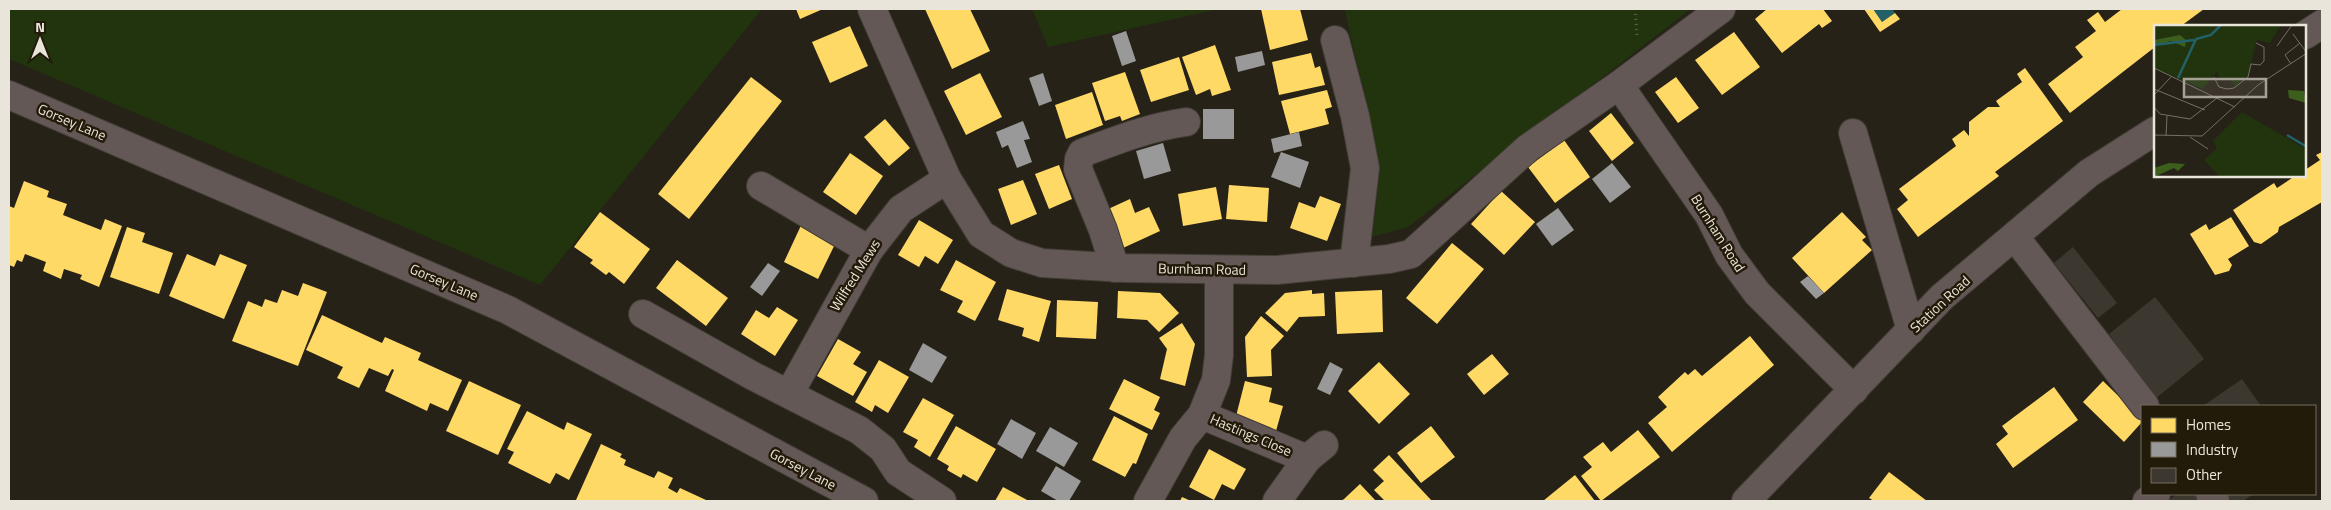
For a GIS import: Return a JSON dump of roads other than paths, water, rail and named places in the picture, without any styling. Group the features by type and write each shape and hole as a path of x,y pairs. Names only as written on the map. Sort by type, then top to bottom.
{"street":[{"name":"Burnham Road","path":"872,9 947,179 981,234 1011,253 1042,263 1115,268 1219,270 1277,270 1389,259 1411,254 1528,148 1619,85 1721,9"},
{"path":"2306,34 2322,24"},
{"path":"1335,40 1355,116 1365,168 1354,263"},
{"name":"Burnham Road","path":"1619,85 1709,215 1730,256 1757,293 1854,390"},
{"name":"Gorsey Lane","path":"9,95 508,310 864,501"},
{"path":"1115,268 1103,230 1078,170 1082,152 1128,136 1163,126 1186,122"},
{"name":"Station Road","path":"1746,501 1942,297 2089,173 2154,132"},
{"path":"1852,133 1911,330"},
{"name":"Wilfred Mews","path":"789,394 830,315 869,250 900,209 947,179"},
{"path":"762,186 869,250"},
{"path":"2015,237 2143,405"},
{"name":"Hastings Close","path":"1148,501 1183,438 1202,414 1216,380 1219,355 1219,270"},
{"path":"643,314 859,430 883,449 898,472 942,501"},
{"name":"Hastings Close","path":"1202,414 1316,452 1277,501"}],"water":[{"path":"1873,9 1892,9 1895,13 1882,22"}]}
